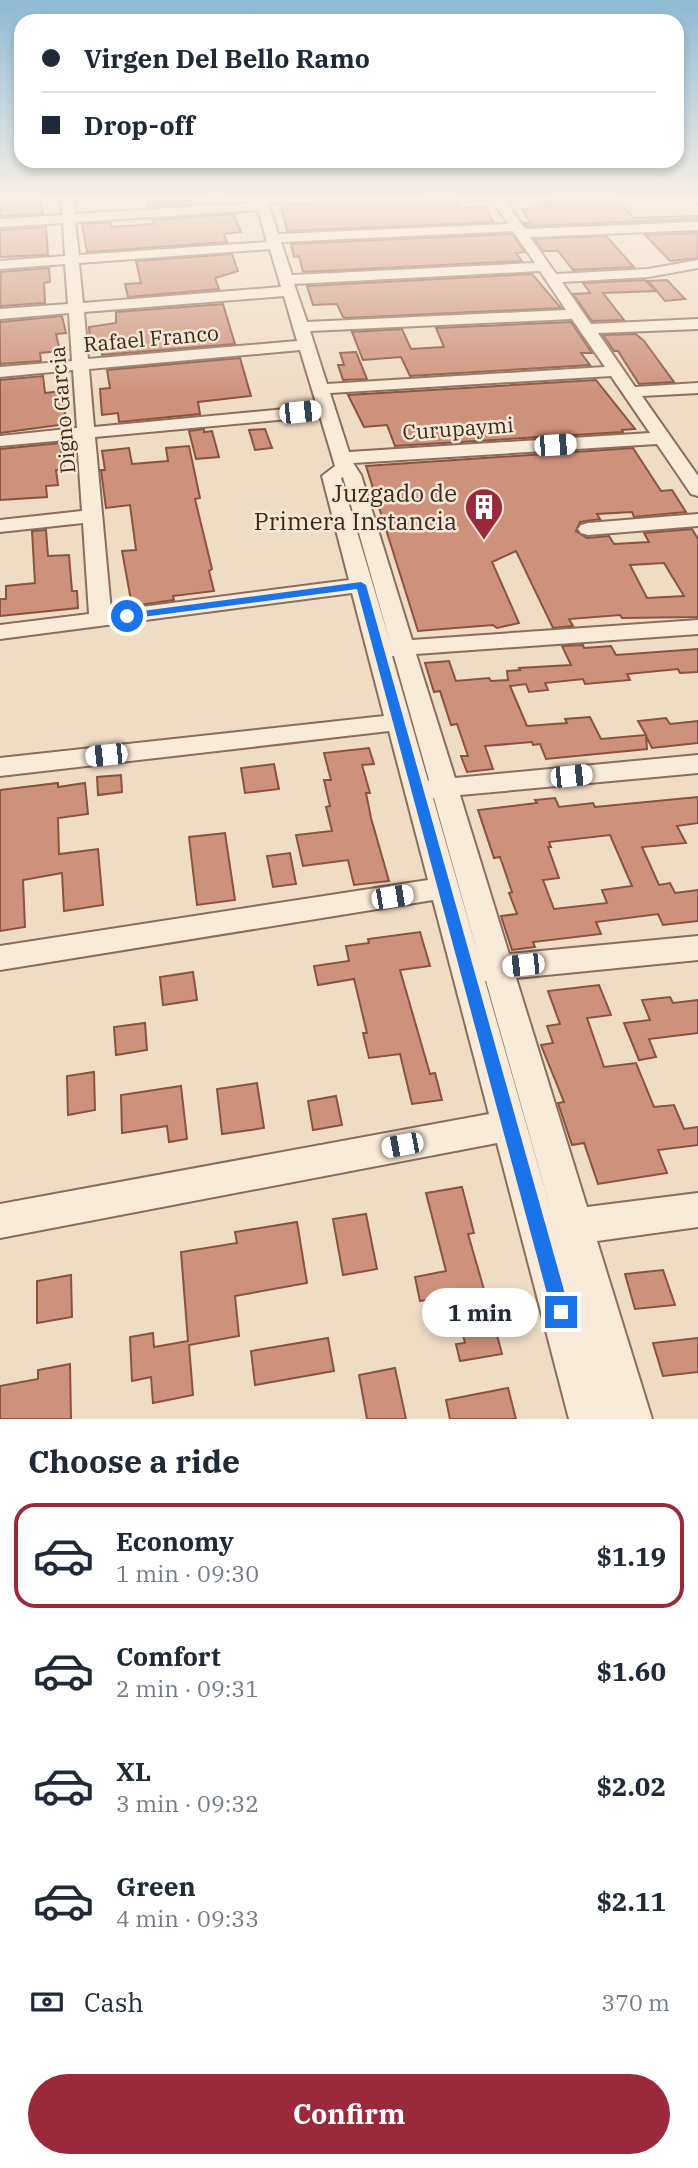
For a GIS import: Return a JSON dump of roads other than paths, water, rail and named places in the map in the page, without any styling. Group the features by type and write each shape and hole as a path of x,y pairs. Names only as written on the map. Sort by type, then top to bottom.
{"street":[{"path":"0,265 26,263"},
{"name":"Digno Garcia","path":"72,263 101,619"},
{"path":"280,263 343,463 352,475 391,649 431,789 498,968 556,1229 590,1419"},
{"path":"541,263 662,438 690,466 698,490"},
{"path":"0,314 287,285 548,273 656,272 698,264"},
{"path":"300,327 577,314"},
{"path":"587,329 698,324"},
{"name":"Rafael Franco","path":"0,372 306,345"},
{"path":"320,389 616,371"},
{"path":"631,392 698,388"},
{"path":"0,441 326,410"},
{"name":"Curupaymi","path":"343,463 662,438"},
{"path":"343,463 331,476 361,585 391,649 398,722 431,789 444,888 509,1125 556,1229 631,1419"},
{"path":"0,526 93,516"},
{"path":"588,529 698,520"},
{"path":"0,632 361,585"},
{"path":"391,649 698,627"},
{"path":"0,767 398,722"},
{"path":"431,789 698,764"},
{"path":"0,958 444,888"},
{"path":"467,970 698,948"},
{"path":"0,1221 509,1125"},
{"path":"556,1229 698,1210"}],"place":[{"name":"Juzgado de Primera Instancia","path":"484,541"}]}
